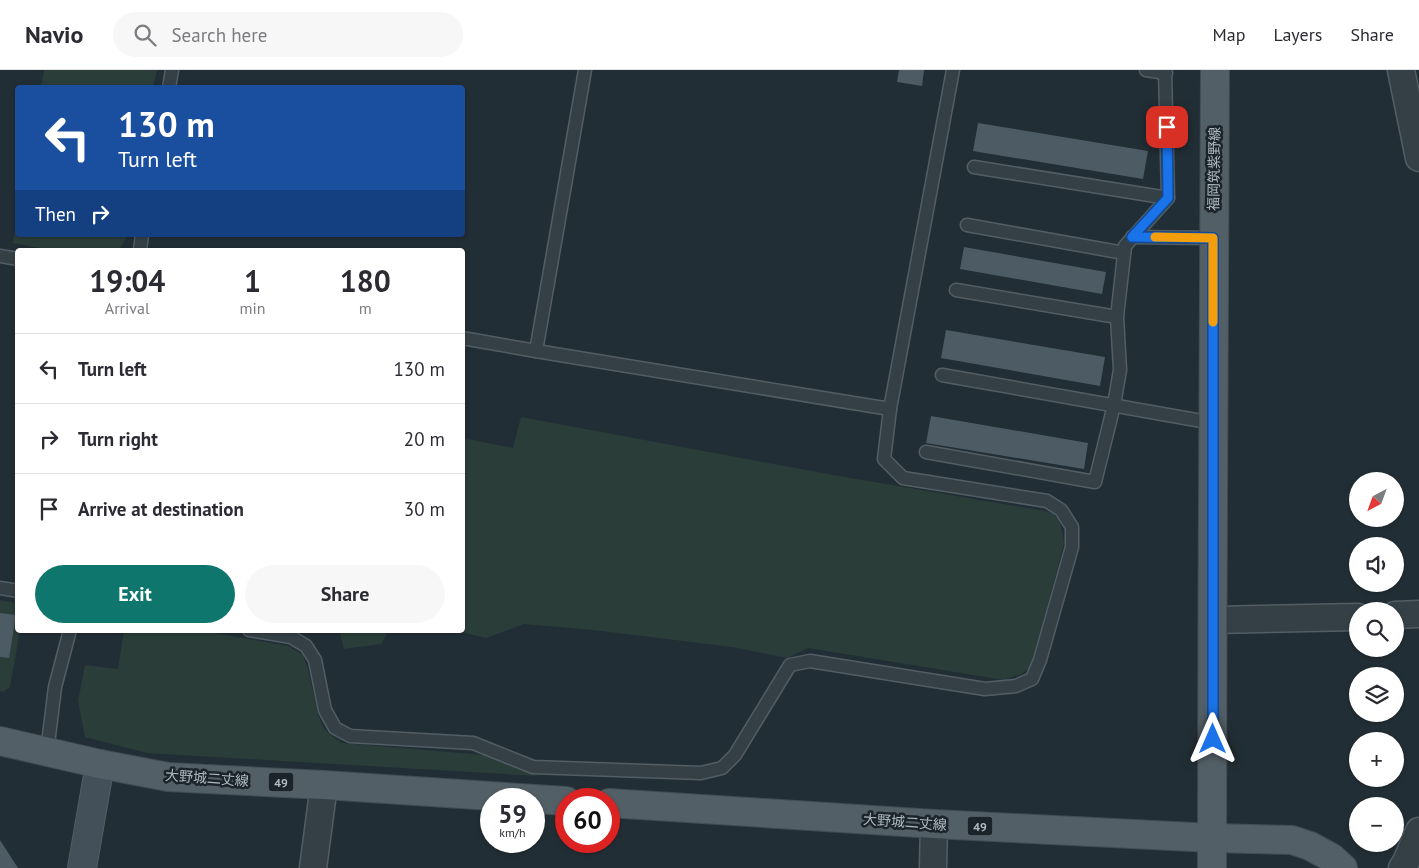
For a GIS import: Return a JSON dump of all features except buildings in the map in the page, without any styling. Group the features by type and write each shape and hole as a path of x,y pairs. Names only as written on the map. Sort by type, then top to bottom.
{"main road":[{"name":"福岡筑紫野線","path":"1212,868 1215,70"},
{"name":"大野城二丈線","path":"0,741 100,764 168,777 555,800"},
{"name":"大野城二丈線","path":"620,804 934,824 1212,838 1292,840 1310,846 1332,858 1343,868"}],"street":[{"path":"1400,70 1419,158"},
{"path":"1404,615 1419,614"},
{"path":"1214,620 1349,617"},
{"path":"82,868 100,764"},
{"path":"313,868 324,785"},
{"path":"933,868 934,824"},
{"path":"1402,868 1419,831"}],"lane":[{"path":"170,85 172,70"},
{"path":"536,351 586,70"},
{"path":"264,633 292,638 306,646 315,660 325,710 335,728 350,736 473,743 533,767 701,773 722,768 735,755 790,665 810,661 985,689 1016,686 1032,679 1040,660 1072,547 1072,526 1061,510 1047,501 903,478 884,459 890,409 953,70"},
{"path":"926,452 1095,482 1114,405 1120,370 1117,318 1124,246 1168,198 1166,72 1146,70"},
{"path":"974,167 1168,198"},
{"path":"967,224 1124,253"},
{"path":"1132,237 1213,238"},
{"path":"0,256 15,258"},
{"path":"956,290 1117,318"},
{"path":"465,339 890,409"},
{"path":"942,375 1214,423"},
{"path":"0,588 15,590"},
{"path":"48,752 55,687 69,633"}],"green space":[{"path":"44,70 157,70 153,85 41,85"},
{"path":"15,230 15,237 127,237 120,248 39,248 13,243"},
{"path":"521,417 833,475 1052,513 1060,521 1064,544 1031,667 1021,674 1004,680 808,648 787,658 732,647 593,630 524,624 486,638 465,633 465,438 513,448"},
{"path":"0,600 15,603 15,633 19,633 10,687 3,692 0,691"},
{"path":"124,633 216,633 288,646 303,655 323,727 342,743 484,755 539,776 147,753 85,737 78,701 85,665 118,669"},
{"path":"340,633 387,633 381,644 344,649"}],"slow traffic":[{"path":"1155,237 1213,238 1213,322"}],"route":[{"path":"1167,127 1168,198 1132,237 1213,238 1213,739"}]}
